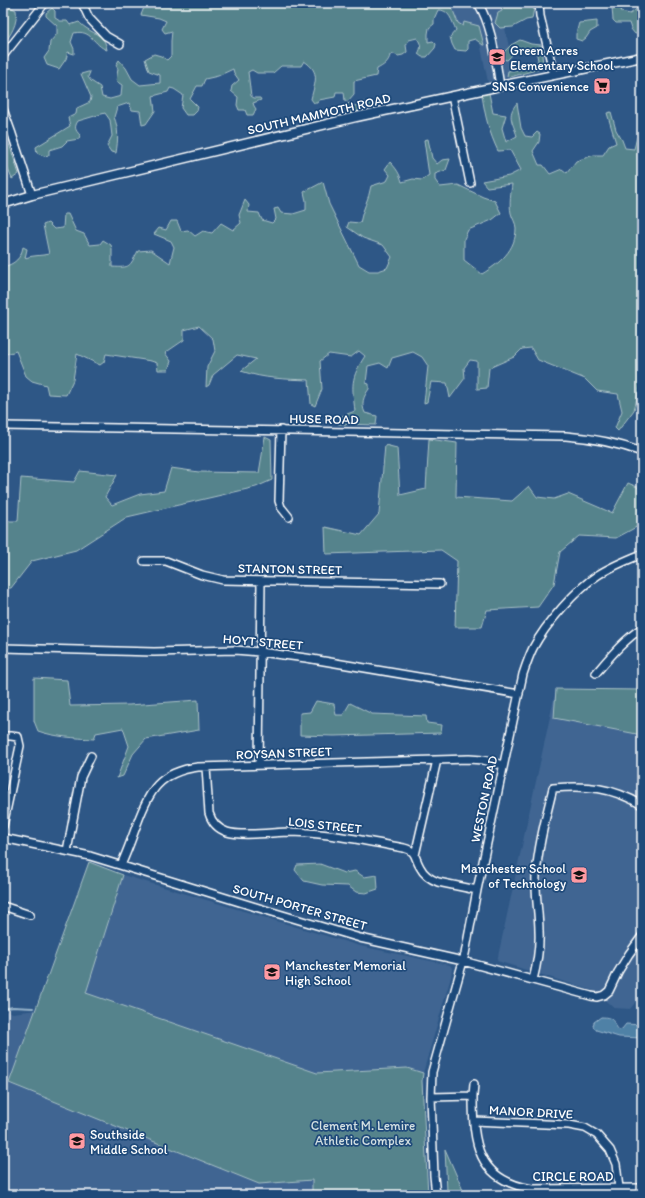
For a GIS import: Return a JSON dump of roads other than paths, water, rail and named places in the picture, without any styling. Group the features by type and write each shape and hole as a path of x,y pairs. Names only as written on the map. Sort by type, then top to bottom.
{"main road":[{"name":"SOUTH MAMMOTH ROAD","path":"3,204 32,195 302,130 452,96 642,58"}],"street":[{"path":"3,56 45,3"},
{"path":"82,3 89,18 101,32 120,44"},
{"path":"478,3 490,29 500,86"},
{"path":"539,3 540,16 554,75"},
{"path":"452,96 470,183"},
{"path":"3,109 32,195"},
{"name":"HUSE ROAD","path":"3,426 566,436 612,443 642,452"},
{"path":"281,430 278,501 289,517"},
{"name":"WESTON ROAD","path":"436,1195 431,1080 434,1064 463,961 523,674 534,647 541,636 581,588 598,575 616,565 642,554"},
{"name":"STANTON STREET","path":"144,562 161,560 166,561 202,575 232,581 440,584"},
{"path":"259,765 261,581"},
{"path":"596,673 623,644 642,628"},
{"name":"HOYT STREET","path":"3,648 154,652 235,650 260,652 306,658 518,694"},
{"path":"3,736 18,738 20,746 3,826"},
{"path":"67,851 81,777 90,756"},
{"path":"437,760 415,855 423,872 432,879 438,882 477,890"},
{"name":"ROYSAN STREET","path":"121,865 150,794 159,783 184,769 259,765 437,760 477,760 503,765"},
{"name":"LOIS STREET","path":"206,767 209,813 211,820 221,830 242,834 291,832 332,835 404,848 408,849 415,855"},
{"path":"533,980 538,956 539,931 536,891 538,860 553,788 570,786 590,787 626,796 642,805"},
{"name":"SOUTH PORTER STREET","path":"3,838 90,856 360,938 463,961 597,997 604,995 609,991 618,972 642,936"},
{"path":"3,906 30,915"},
{"name":"CIRCLE ROAD","path":"474,1084 473,1096 476,1141 484,1160 493,1172 500,1177 517,1186 532,1189 642,1188"},
{"path":"431,1097 473,1096"},
{"name":"MANOR DRIVE","path":"474,1121 568,1125 585,1128 597,1135 610,1150 616,1164 619,1188"}],"waterway":[{"path":"3,1009 13,1007 33,1008"}],"place":[{"name":"Green Acres Elementary School","path":"497,57"},
{"name":"SNS Convenience","path":"602,86"},
{"name":"Manchester School of Technology","path":"579,875"},
{"name":"Manchester Memorial High School","path":"272,972"},
{"name":"Southside Middle School","path":"77,1141"}],"park label":[{"name":"Clement M. Lemire Athletic Complex","path":"363,1132"}]}
